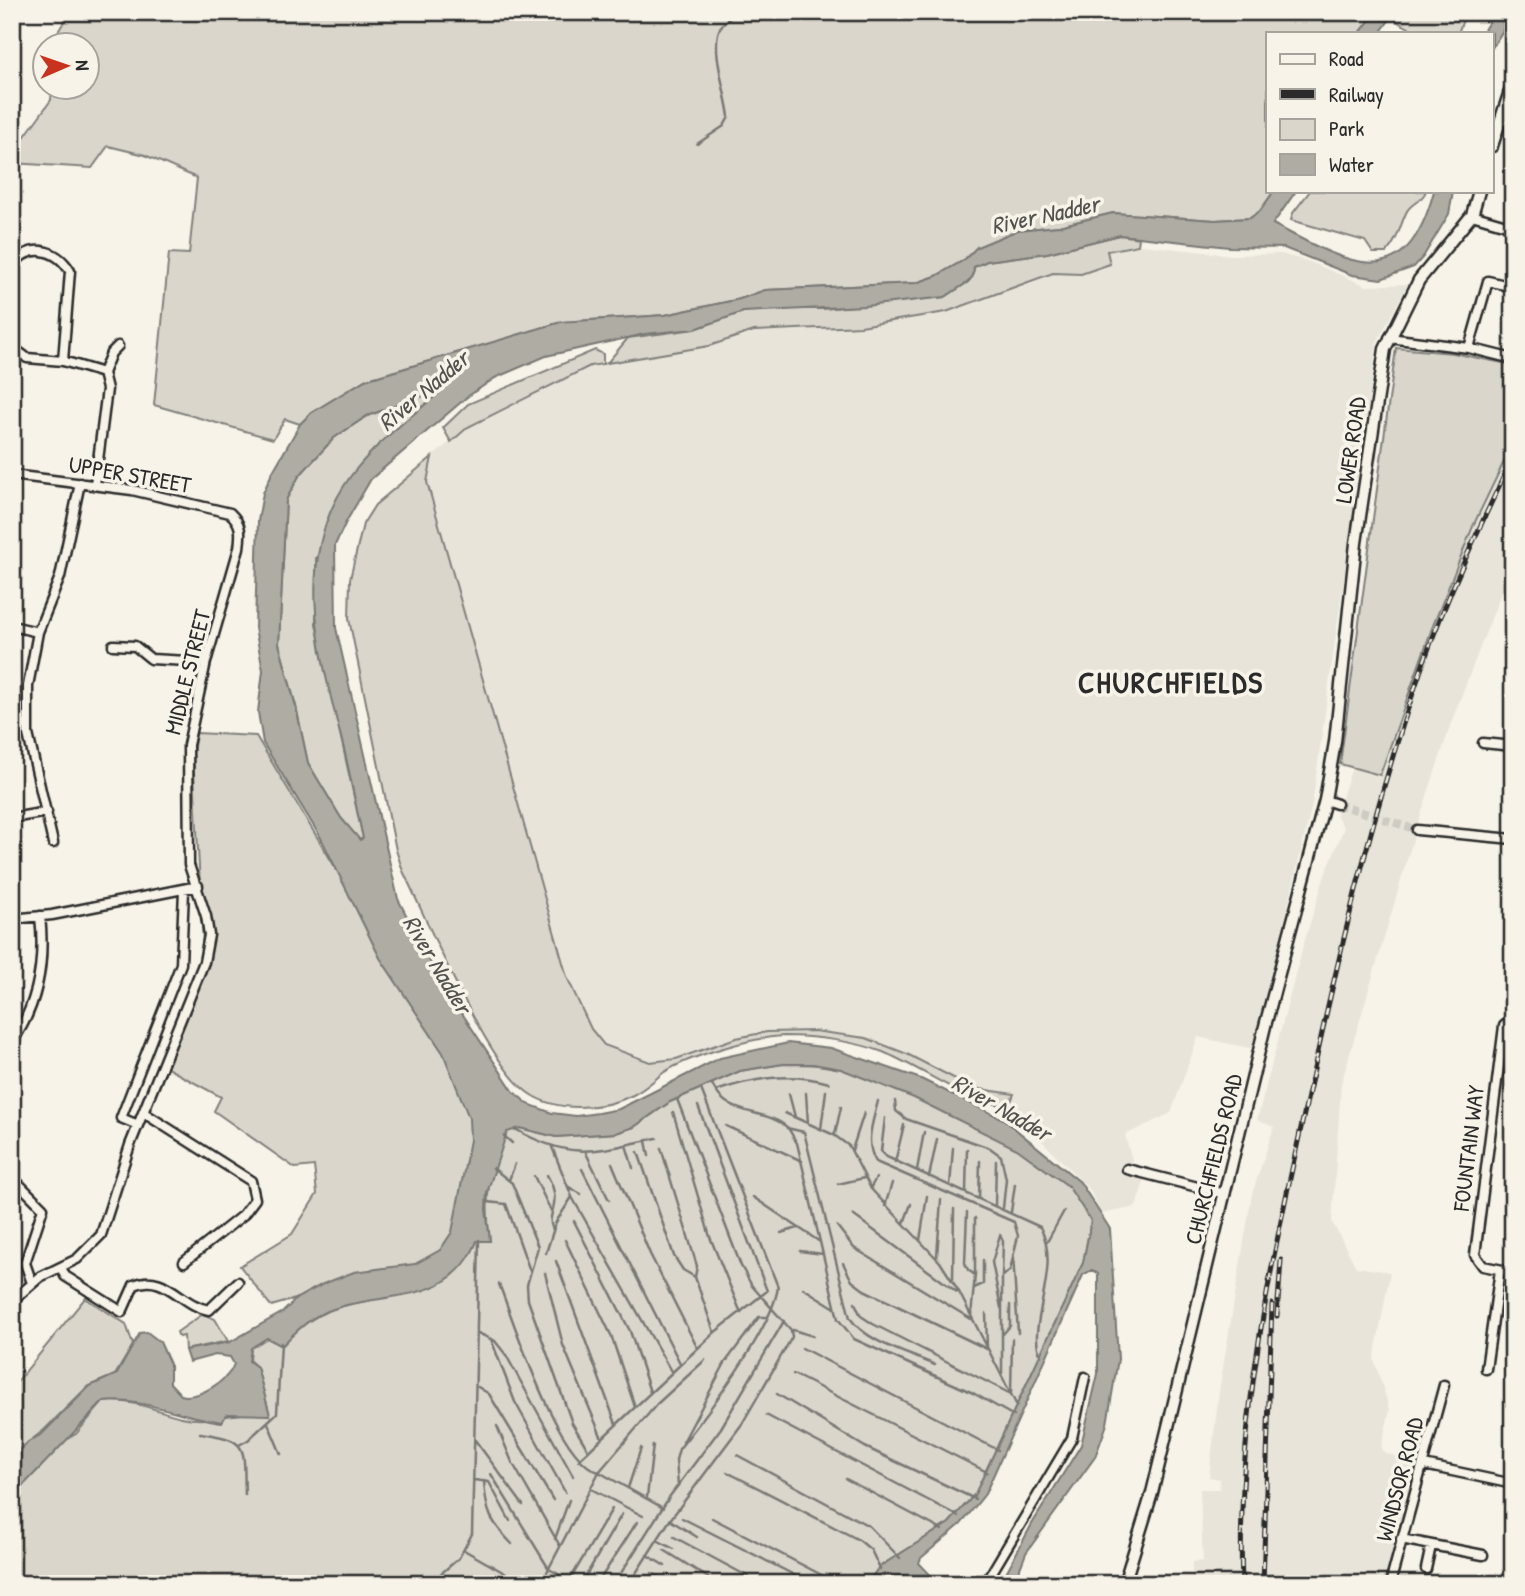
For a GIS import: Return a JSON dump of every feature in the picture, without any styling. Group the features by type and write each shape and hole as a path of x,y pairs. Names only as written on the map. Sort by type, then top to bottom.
{"street":[{"path":"1494,140 1513,82"},
{"name":"LOWER ROAD","path":"1335,742 1356,543 1389,338 1419,280 1472,215 1479,192"},
{"path":"1472,215 1513,227"},
{"path":"12,267 24,255 40,250 57,255 70,271 64,361"},
{"path":"1469,348 1488,281 1513,287"},
{"path":"1389,338 1469,348 1513,359"},
{"path":"95,484 107,389 103,373 111,353 118,346"},
{"path":"12,347 27,358 64,361 103,373"},
{"name":"UPPER STREET","path":"12,475 132,490 230,513 238,521"},
{"path":"53,843 27,725 29,673 38,632 60,577 80,483"},
{"name":"MIDDLE STREET","path":"12,1301 32,1283 48,1273 62,1269 86,1252 104,1230 138,1125 195,990 206,952 208,926 198,886 189,864 188,745 206,662 239,548 238,521"},
{"path":"12,626 38,632"},
{"path":"113,645 135,646 151,659 206,662"},
{"path":"12,725 27,725"},
{"name":"CHURCHFIELDS ROAD","path":"1124,1584 1155,1480 1325,800 1335,742"},
{"path":"1483,743 1513,746"},
{"path":"1325,800 1337,804"},
{"path":"12,818 47,812"},
{"path":"1417,830 1513,839"},
{"path":"12,919 198,886"},
{"path":"138,1125 121,1118 181,964 184,890"},
{"path":"12,1042 24,1023 37,984 42,958 40,916"},
{"name":"FOUNTAIN WAY","path":"1513,1019 1504,1026 1475,1255 1483,1266 1513,1272"},
{"path":"144,1113 251,1181 256,1199 243,1215 184,1262"},
{"path":"1127,1169 1225,1194"},
{"path":"17,1182 43,1208 25,1263 32,1283"},
{"path":"62,1269 73,1282 122,1312 134,1285 143,1281 161,1284 209,1310 238,1282"},
{"path":"1486,1368 1500,1270"},
{"path":"985,1584 1072,1438 1085,1377"},
{"name":"WINDSOR ROAD","path":"1391,1584 1444,1385"},
{"path":"1424,1465 1513,1484"},
{"path":"1401,1539 1483,1555"},
{"path":"1426,1569 1431,1546"}],"shaded area":[{"path":"1133,244 1231,255 1281,254 1310,262 1367,286 1408,284 1377,342 1312,805 1254,1049 1198,1037 1171,1113 1125,1135 1133,1164 1148,1168 1136,1207 1101,1214 1090,1190 1040,1139 1005,1114 1014,1094 973,1088 907,1054 866,1038 767,1032 735,1038 676,1059 650,1062 604,1046 591,1029 567,977 427,482 432,457 468,427 590,366 709,346 754,331 861,326 946,312 1053,273 1081,274 1110,263 1107,251"},
{"path":"1513,443 1513,562 1454,715 1417,826 1341,1084 1332,1222 1356,1267 1390,1272 1374,1360 1390,1410 1381,1448 1385,1453 1421,1464 1385,1584 1192,1584 1192,1562 1203,1561 1200,1489 1219,1489 1220,1479 1209,1477 1219,1392 1252,1194 1274,1127 1257,1120 1303,946 1325,875 1344,828 1336,815 1352,767 1380,774 1432,628 1474,524"}],"green space":[{"path":"70,12 1376,12 1361,32 1266,32 1266,192 1273,192 1260,211 1250,218 1215,220 1113,213 1059,226 1018,230 977,247 964,260 936,276 916,283 765,290 740,299 665,315 561,322 365,380 311,413 300,424 285,419 273,439 154,405 169,253 189,254 197,178 145,155 108,146 92,168 12,163 12,154 50,102 102,102 102,32 59,32"},
{"path":"1395,12 1466,12 1458,32 1416,32 1391,18"},
{"path":"1309,192 1425,192 1407,211 1396,238 1386,253 1373,253 1365,241 1291,220 1293,213"},
{"path":"1120,235 1139,238 1138,245 1107,251 1110,264 1081,274 1053,273 946,312 861,326 754,331 709,346 607,363 628,338 695,329 743,312 765,309 823,309 945,297 968,282 973,276 974,267 987,261 1047,253"},
{"path":"1396,348 1453,353 1513,365 1513,443 1474,524 1432,628 1380,775 1340,764"},
{"path":"595,350 603,354 603,364 590,366 468,427 451,442 443,428 468,404"},
{"path":"434,392 440,393 401,425 316,558 316,624 363,838 360,841 341,818 308,763 279,644 286,500 299,476 334,438 367,416"},
{"path":"432,457 427,482 567,977 591,1029 604,1045 650,1062 676,1059 736,1038 767,1032 814,1031 866,1038 907,1054 973,1088 1014,1094 1009,1106 960,1092 899,1059 872,1048 808,1037 771,1037 722,1048 674,1067 633,1095 594,1106 565,1106 538,1099 511,1075 493,1051 459,989 403,871 396,850 349,619 350,579 363,524 375,505"},
{"path":"196,733 256,736 483,1112 460,1227 442,1257 271,1306 240,1266 292,1234 317,1194 314,1166 295,1168 214,1111 221,1097 167,1068 204,962 193,753"},
{"path":"783,1064 841,1069 897,1089 960,1117 1047,1168 1072,1189 1091,1221 1083,1263 975,1494 949,1523 879,1567 867,1584 12,1584 12,1497 68,1438 76,1434 103,1402 131,1403 193,1419 246,1413 270,1415 257,1367 250,1361 251,1348 267,1338 282,1345 309,1321 340,1307 430,1287 449,1277 465,1262 477,1241 490,1240 488,1213 491,1170 506,1132 519,1128 556,1137 616,1133 634,1127 670,1102 740,1071"},
{"path":"85,1298 126,1324 133,1345 115,1375 88,1386 44,1430 12,1455 12,1388"},
{"path":"203,1314 215,1319 228,1341 185,1350 184,1336 179,1337 177,1332"}],"water":[{"path":"1376,12 1395,12 1381,32 1361,32"},
{"path":"1495,12 1513,14 1494,45 1494,32 1483,32"},
{"name":"River Nadder","path":"1273,192 1295,192 1273,224 1325,250 1370,263 1390,259 1407,247 1422,225 1434,192 1453,192 1449,214 1423,257 1414,267 1381,279 1352,275 1284,248 1229,247 1120,235 1047,253 987,261 974,267 973,276 968,282 945,297 865,306 743,312 695,329 645,334 546,356 495,378 467,397 371,479 335,545 336,628 398,899 438,977 514,1092 528,1104 552,1113 576,1116 598,1113 619,1109 720,1058 788,1043 831,1048 921,1079 1003,1119 1080,1182 1110,1229 1118,1359 1107,1424 1095,1457 1026,1553 1014,1584 1000,1584 1032,1524 1081,1445 1098,1374 1098,1274 1092,1270 1083,1275 985,1494 961,1524 921,1558 919,1563 939,1584 867,1584 879,1567 949,1523 975,1494 1083,1263 1091,1221 1068,1186 1017,1149 914,1098 841,1069 813,1064 783,1064 740,1071 670,1102 634,1127 616,1133 556,1137 520,1128 507,1132 487,1193 490,1241 477,1241 464,1263 448,1279 408,1294 341,1307 309,1321 282,1346 267,1338 251,1348 249,1361 257,1367 270,1415 227,1414 222,1422 132,1402 103,1402 12,1497 12,1461 28,1442 42,1434 90,1386 117,1374 140,1333 147,1332 160,1342 170,1364 170,1383 181,1395 196,1395 220,1382 234,1364 230,1357 215,1355 189,1362 185,1350 230,1342 283,1312 297,1298 354,1272 415,1264 440,1250 452,1232 470,1140 469,1118 443,1053 380,958 321,838 263,743 258,712 263,670 255,628 258,521 263,493 300,424 311,413 365,380 561,322 665,315 740,299 765,290 916,283 936,276 964,260 977,247 1018,230 1059,226 1113,213 1215,220 1250,218 1260,211","holes":["434,392 439,393 392,432 359,465 332,509 321,542 316,576 320,645 347,760 363,838 360,840 341,818 308,763 279,644 286,500 299,476 334,438 367,416"]}],"waterway":[{"path":"697,144 724,126 729,117 718,59 717,37 721,26 736,12"},
{"path":"716,1091 744,1083 786,1077 829,1083"},
{"path":"712,1084 727,1103 769,1117 788,1128 797,1143 838,1319 854,1339 973,1393 1014,1416"},
{"path":"678,1486 676,1460 679,1449 751,1347 764,1325 778,1287 701,1089"},
{"path":"821,1129 826,1091"},
{"path":"806,1093 808,1123"},
{"path":"789,1094 795,1117"},
{"path":"629,1584 670,1520 742,1424 792,1337 791,1330 752,1286 741,1266 677,1099"},
{"path":"878,1101 870,1139 876,1162 1014,1222 1018,1236 1010,1270 1002,1277 1002,1373"},
{"path":"895,1101 896,1111 906,1119 990,1148 1001,1156 1006,1179 1003,1208"},
{"path":"579,1460 714,1333 767,1291 698,1106"},
{"path":"835,1134 841,1107"},
{"path":"673,1112 710,1237 741,1313"},
{"path":"785,1113 834,1135 849,1146 871,1189 940,1262 958,1290 1017,1406"},
{"path":"852,1150 864,1113"},
{"path":"885,1118 881,1151 887,1157 1040,1227 1046,1243 1048,1261 1037,1330 1037,1344 1041,1356"},
{"path":"895,1162 904,1125"},
{"path":"726,1126 802,1161"},
{"path":"787,1128 804,1132 850,1318 866,1334 935,1365"},
{"path":"515,1129 569,1150 601,1150 657,1138"},
{"path":"917,1170 924,1132"},
{"path":"504,1136 512,1143"},
{"path":"929,1177 937,1139"},
{"path":"646,1141 649,1156"},
{"path":"626,1145 633,1168"},
{"path":"546,1253 556,1222 572,1197 552,1147"},
{"path":"661,1148 697,1266 695,1277 714,1332"},
{"path":"950,1186 953,1148"},
{"path":"966,1192 967,1149"},
{"path":"638,1152 674,1256 683,1270 695,1277"},
{"path":"586,1153 609,1200"},
{"path":"979,1198 980,1161"},
{"path":"995,1205 996,1161"},
{"path":"612,1163 650,1254 697,1347"},
{"path":"509,1180 515,1164"},
{"path":"493,1168 512,1183 538,1247 527,1285 528,1300 572,1423 587,1448"},
{"path":"582,1169 680,1363"},
{"path":"547,1175 554,1194 551,1218 553,1230"},
{"path":"534,1176 551,1211"},
{"path":"838,1184 864,1178"},
{"path":"871,1187 876,1178"},
{"path":"885,1206 892,1183"},
{"path":"1011,1212 1015,1184"},
{"path":"569,1187 581,1194"},
{"path":"920,1240 927,1196"},
{"path":"572,1197 672,1373"},
{"path":"753,1197 820,1242"},
{"path":"937,1256 941,1200"},
{"path":"487,1202 506,1204 530,1271"},
{"path":"904,1223 911,1204"},
{"path":"953,1279 954,1209"},
{"path":"1047,1242 1064,1211"},
{"path":"967,1212 965,1263 968,1270 975,1275 971,1316"},
{"path":"853,1215 957,1292"},
{"path":"975,1218 975,1275"},
{"path":"574,1221 630,1331 650,1392"},
{"path":"837,1226 854,1248 971,1319"},
{"path":"781,1233 798,1228"},
{"path":"1001,1308 992,1262 1000,1235 1003,1241 1002,1277"},
{"path":"429,1584 459,1558 472,1534 479,1240"},
{"path":"565,1240 611,1335 635,1407"},
{"path":"800,1251 823,1254"},
{"path":"1013,1255 1018,1333"},
{"path":"974,1288 983,1284 983,1260"},
{"path":"556,1261 616,1424"},
{"path":"843,1263 852,1281 864,1290 987,1349 986,1313"},
{"path":"545,1273 563,1345 601,1436"},
{"path":"499,1284 554,1419 568,1444 584,1463 599,1472 547,1572"},
{"path":"803,1288 835,1308"},
{"path":"855,1303 861,1316 873,1324 1011,1394 1012,1339"},
{"path":"1003,1334 1010,1326 1010,1305"},
{"path":"683,1442 725,1363 759,1317 766,1317"},
{"path":"614,1584 670,1496 721,1428 784,1321"},
{"path":"793,1330 813,1336"},
{"path":"478,1333 495,1341 506,1355 573,1476"},
{"path":"491,1339 515,1402 565,1492"},
{"path":"239,1445 277,1413 281,1343"},
{"path":"802,1348 998,1450"},
{"path":"663,1508 599,1472 657,1404 705,1360"},
{"path":"793,1374 987,1472"},
{"path":"478,1387 489,1394 553,1500"},
{"path":"777,1394 865,1447 975,1499"},
{"path":"766,1415 958,1516"},
{"path":"268,1423 281,1454"},
{"path":"497,1426 512,1462 560,1546"},
{"path":"200,1433 228,1439 241,1449 245,1495"},
{"path":"475,1440 523,1505"},
{"path":"647,1497 653,1445"},
{"path":"628,1488 641,1448"},
{"path":"737,1455 869,1526 900,1558"},
{"path":"727,1472 859,1540 871,1550 880,1569"},
{"path":"491,1474 549,1569 577,1584"},
{"path":"846,1479 942,1530"},
{"path":"474,1480 489,1482 510,1521"},
{"path":"484,1481 490,1516 512,1544"},
{"path":"591,1489 643,1516"},
{"path":"555,1539 569,1500"},
{"path":"571,1578 612,1509"},
{"path":"581,1584 622,1514"},
{"path":"682,1518 812,1584"},
{"path":"712,1518 839,1584"},
{"path":"670,1520 697,1537"},
{"path":"597,1584 637,1522"},
{"path":"674,1537 747,1576 752,1584"},
{"path":"657,1540 674,1549"},
{"path":"464,1550 524,1584"},
{"path":"664,1550 718,1584"},
{"path":"647,1555 665,1566"},
{"path":"652,1573 672,1584"}],"tunnel":[{"path":"1337,804 1417,830"}],"railway":[{"path":"1242,1584 1244,1465 1258,1347 1291,1172 1342,945 1387,777 1422,667 1453,587 1513,457"},
{"path":"1277,1316 1281,1260"},
{"path":"1263,1584 1272,1304"}],"district":[{"name":"CHURCHFIELDS","path":"1171,682"}]}
